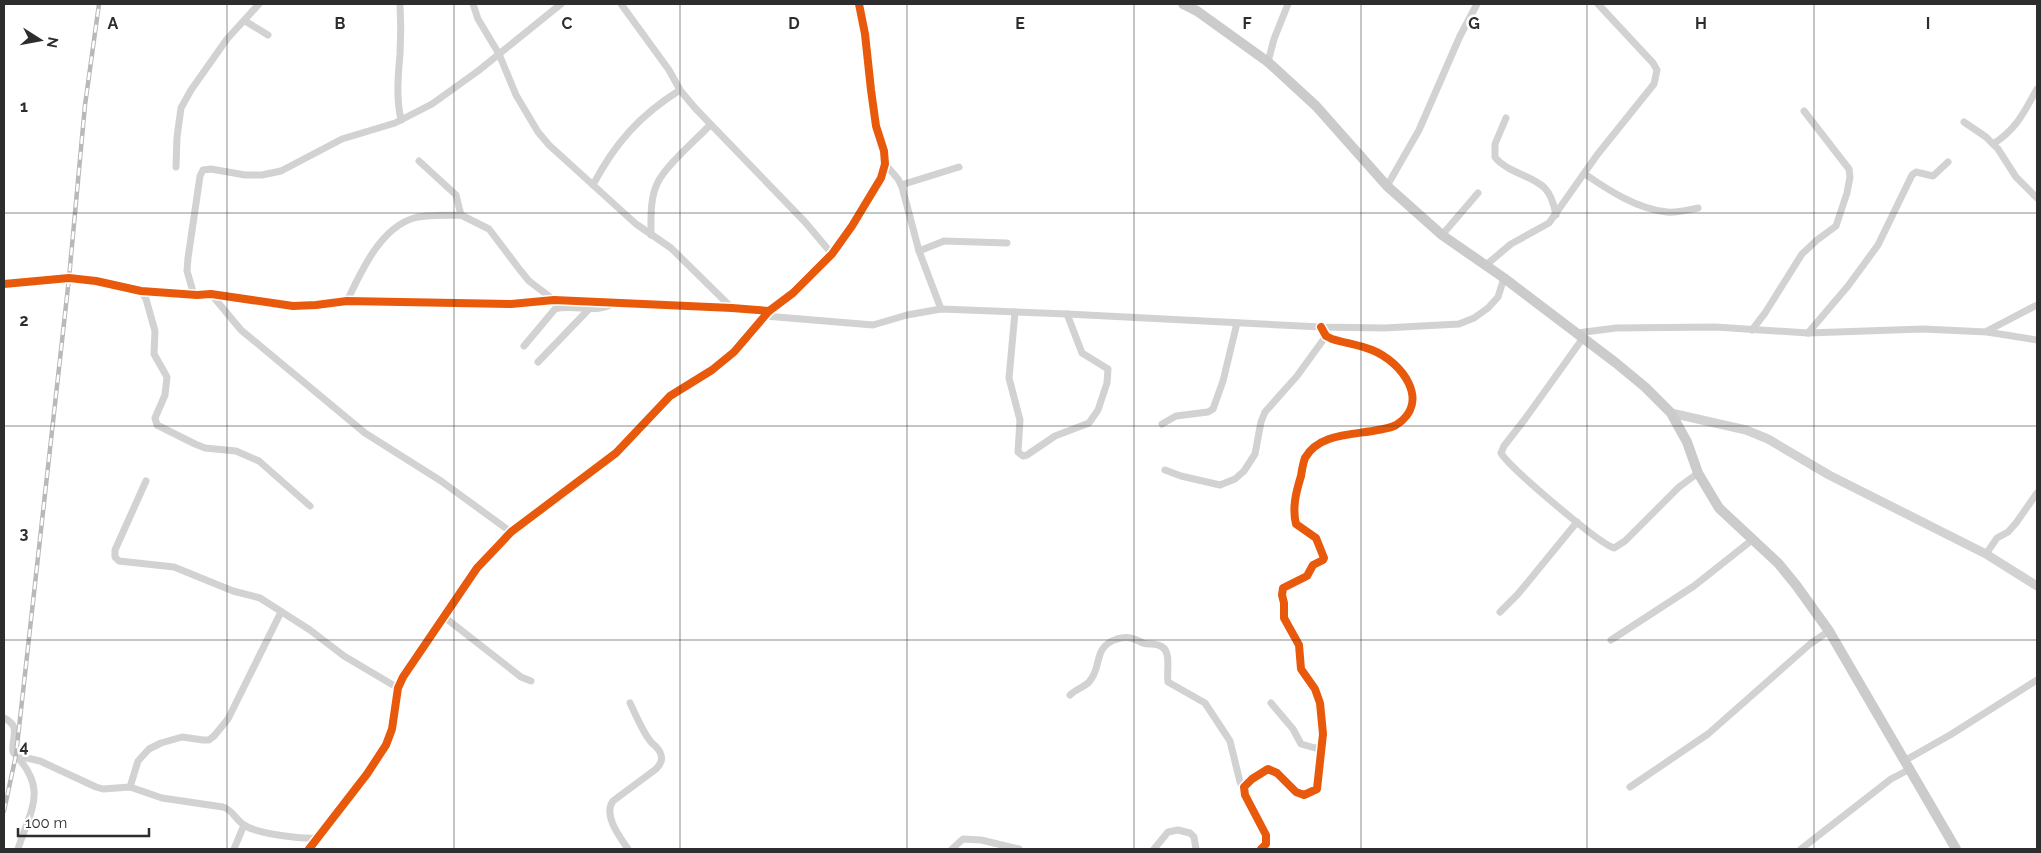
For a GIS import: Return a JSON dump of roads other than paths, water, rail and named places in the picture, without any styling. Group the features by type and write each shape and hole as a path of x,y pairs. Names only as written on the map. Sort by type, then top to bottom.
{"main road":[{"path":"1183,4 1199,7 1268,62 1316,106 1387,186 1442,235 1504,278 1580,336 1645,387 1672,413 1687,442 1698,473 1719,508 1778,563 1829,631 1956,849"}],"street":[{"path":"176,167 177,137 181,108 191,90 227,39 259,4"},
{"path":"400,4 401,39 397,104 401,120"},
{"path":"472,4 478,19 498,54 516,96 538,132 549,145 650,235 672,248 732,308"},
{"path":"194,295 187,271 200,176 203,170 211,169 245,175 262,175 281,171 342,139 378,129 401,120 432,104 478,71 550,6 561,4"},
{"path":"621,4 669,70 680,90 710,125 805,222 832,254"},
{"path":"309,849 367,774 386,745 396,715 398,688 403,677 477,568 511,532 616,453 670,396 712,370 734,352 767,314 793,293 832,254 880,178 884,164 884,152 876,126 870,90 865,34 859,4"},
{"path":"1268,62 1274,39 1288,4"},
{"path":"1387,186 1419,130 1460,36 1477,4"},
{"path":"1486,265 1511,244 1541,229 1556,215 1606,143 1654,84 1657,70 1653,63 1598,4"},
{"path":"245,21 268,35"},
{"path":"1993,144 2007,136 2037,89"},
{"path":"593,185 628,130 659,103 680,90"},
{"path":"1752,330 1765,313 1802,254 1836,226 1847,194 1850,177 1849,169 1804,111"},
{"path":"1506,118 1494,144 1495,157 1509,168 1535,180 1549,191 1553,198 1556,215"},
{"path":"1964,122 1993,144 2016,177 2037,198"},
{"path":"650,235 654,193 658,182 675,161 710,125"},
{"path":"419,161 456,195 460,215"},
{"path":"1808,333 1848,286 1878,245 1912,175 1916,172 1933,176 1948,162"},
{"path":"884,164 900,185 911,216 919,251 941,309"},
{"path":"900,185 959,168"},
{"path":"1585,174 1622,197 1658,211 1679,212 1698,208"},
{"path":"1442,235 1478,193"},
{"path":"347,301 370,256 381,241 400,225 414,218 460,215 489,228 520,270 530,281 554,300"},
{"path":"919,251 944,241 1007,243"},
{"path":"4,284 69,278 96,281 141,291 194,295 211,294 293,306 347,301 511,304 554,300 614,302 732,308 767,314 873,325 941,309 1321,327 1384,328 1459,324 1474,318 1488,308 1498,297 1504,278"},
{"path":"141,291 146,299 156,331 154,354 167,376 165,395 155,418 157,425 206,448 236,451 254,459 310,506"},
{"path":"211,294 241,330 365,433 440,481 511,532"},
{"path":"524,346 555,309 562,307 590,308 610,306 614,302"},
{"path":"1987,332 2037,305"},
{"path":"538,362 590,308"},
{"path":"1015,312 1009,378 1020,420 1018,452 1023,456 1027,456 1055,436 1089,423 1098,410 1107,383 1108,369 1082,353 1067,314"},
{"path":"1162,424 1176,416 1208,412 1213,409 1223,381 1237,323"},
{"path":"1244,787 1259,774 1271,769 1296,792 1304,795 1314,792 1318,785 1323,734 1320,703 1315,689 1302,669 1299,645 1290,632 1283,615 1284,603 1282,595 1283,588 1307,576 1313,565 1324,558 1316,538 1296,524 1294,517 1296,491 1304,459 1314,447 1331,438 1395,426 1414,402 1407,378 1388,360 1373,350 1332,340 1326,336 1321,327"},
{"path":"1698,473 1679,487 1618,547 1610,547 1524,478 1501,453 1580,336 1616,328 1715,327 1808,333 1923,329 1987,332 2037,340"},
{"path":"1165,470 1181,476 1220,485 1235,479 1244,471 1254,454 1265,412 1297,376 1326,336"},
{"path":"1672,413 1746,430 1768,439 1829,475 1986,554 2037,586"},
{"path":"146,481 115,550 115,557 119,561 142,562 184,570 233,591 260,598 310,630 344,656 398,688"},
{"path":"1986,554 1997,538 2008,532 2016,523 2037,492"},
{"path":"1500,612 1518,594 1577,522"},
{"path":"1611,640 1687,590 1726,562 1752,540"},
{"path":"130,787 138,761 149,749 161,743 182,737 209,740 214,736 228,719 281,612"},
{"path":"443,616 521,677 531,681"},
{"path":"1630,787 1708,734 1810,644 1829,631"},
{"path":"1070,695 1088,682 1094,672 1101,650 1108,642 1132,637 1148,644 1163,646 1167,650 1168,655 1168,682 1205,703 1230,741 1240,782 1266,835 1266,844 1261,849"},
{"path":"1801,849 1891,779 1906,765 2037,680"},
{"path":"628,849 609,815 610,806 613,801 656,769 662,757 660,751 643,730 630,703"},
{"path":"1271,703 1293,729 1301,744 1315,748 1321,746"},
{"path":"4,718 9,720 14,728 12,749 34,783 32,807 18,849"},
{"path":"18,756 40,761 103,789 130,787 162,798 227,808 244,825 252,829 291,837 318,838"},
{"path":"234,849 244,825"},
{"path":"1154,849 1168,832 1178,830 1190,833 1194,837 1196,849"},
{"path":"952,849 963,839 970,839 1019,849"}],"railway":[{"path":"4,811 16,755 69,278 85,105 99,4"}]}
